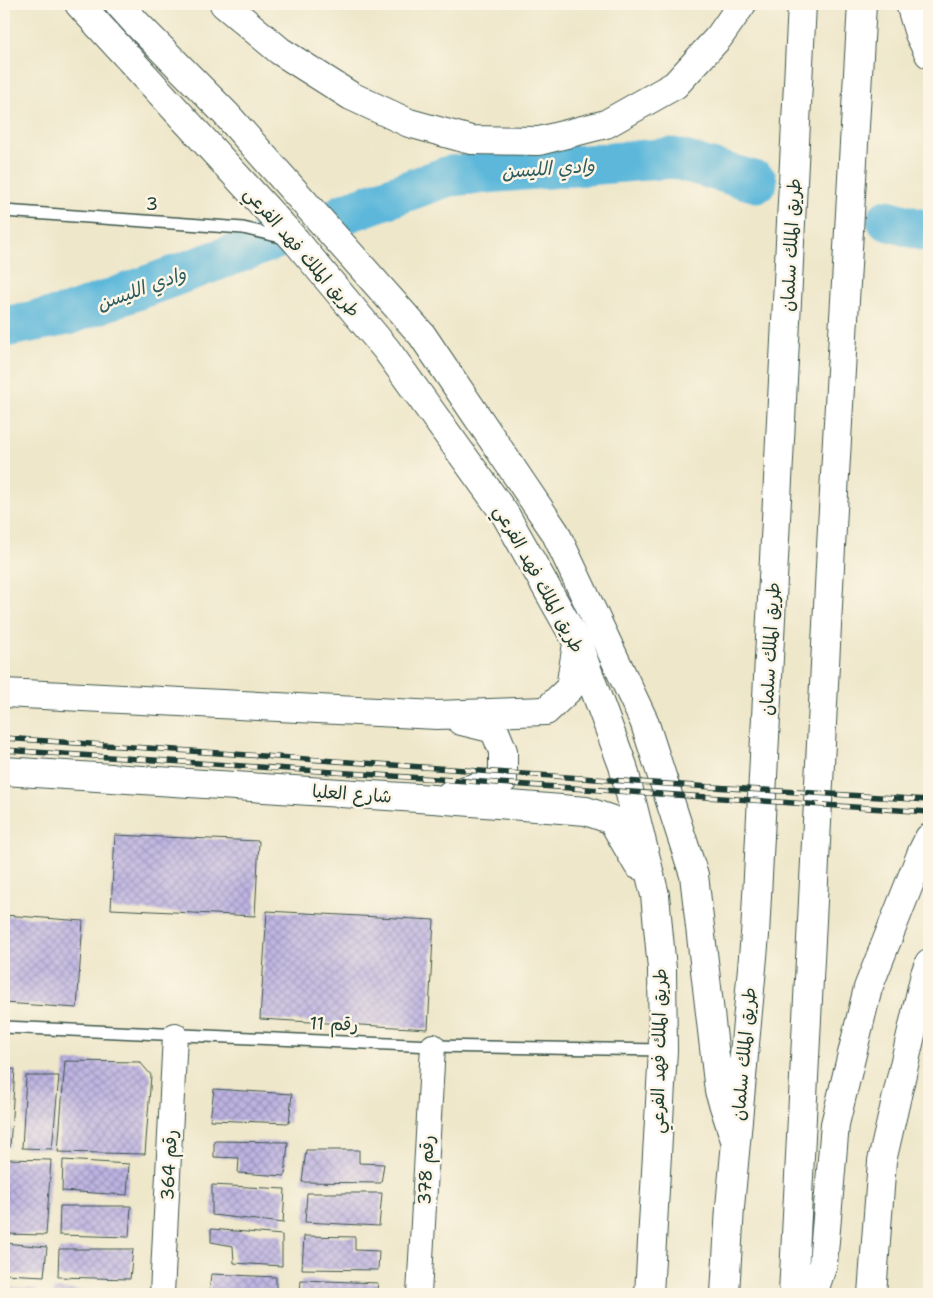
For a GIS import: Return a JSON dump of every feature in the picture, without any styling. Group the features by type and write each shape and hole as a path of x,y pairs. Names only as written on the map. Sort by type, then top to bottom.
{"main road":[{"name":"طريق الملك فهد الفرعي","path":"79,4 296,241 386,349 505,514 577,642 623,766 655,895 662,969 663,1050 649,1294"},
{"path":"119,4 226,114 422,335 555,532 644,721 694,875 719,1091 736,1143"},
{"path":"224,4 280,51 351,96 410,123 471,140 539,141 606,124 675,85 719,37 742,4"},
{"name":"طريق الملك سلمان","path":"724,1294 755,935 802,4"},
{"path":"794,1294 832,527 862,4"},
{"path":"910,4 919,34 929,54"},
{"path":"4,693 438,715 546,711 570,688 577,642"},
{"path":"433,799 502,780 503,751 494,729 438,715"},
{"name":"شارع العليا","path":"4,771 586,811 612,820 655,895"},
{"path":"813,1294 823,1264 835,1124 868,988 929,838"},
{"path":"872,1294 882,1161 929,963"}],"street":[{"name":"رقم 364","path":"162,1294 175,1035"},
{"name":"رقم 378","path":"419,1294 433,1046"}],"lane":[{"name":"3","path":"4,211 243,228 296,241"},
{"name":"رقم 11","path":"4,1027 433,1046 663,1050"}],"building":[{"path":"115,835 259,841 255,916 111,909"},
{"path":"267,911 434,920 428,1029 260,1019"},
{"path":"4,915 83,921 77,1008 4,1003"},
{"path":"65,1061 140,1062 151,1075 145,1154 58,1152"},
{"path":"15,1069 10,1147 4,1147 4,1070"},
{"path":"26,1076 59,1076 52,1149 22,1148"},
{"path":"214,1089 292,1094 289,1123 210,1120"},
{"path":"214,1141 288,1142 285,1176 238,1173 239,1158 214,1157"},
{"path":"306,1150 359,1150 359,1163 384,1164 381,1183 302,1182"},
{"path":"4,1159 51,1160 46,1235 4,1234"},
{"path":"63,1160 129,1164 127,1195 62,1191"},
{"path":"212,1185 285,1189 283,1223 212,1215"},
{"path":"307,1193 382,1193 379,1226 305,1222"},
{"path":"60,1206 131,1206 129,1237 59,1235"},
{"path":"211,1229 282,1235 282,1266 234,1263 233,1246 211,1242"},
{"path":"304,1236 355,1237 355,1250 379,1251 378,1270 302,1269"},
{"path":"4,1243 47,1247 44,1276 4,1274"},
{"path":"59,1249 133,1249 130,1279 58,1277"},
{"path":"211,1274 276,1277 276,1294 209,1294"},
{"path":"301,1280 378,1283 376,1294 300,1294"},
{"path":"4,1287 37,1289 37,1294 4,1294"},
{"path":"54,1289 123,1292 123,1294 53,1294"}],"waterway":[{"name":"وادي الليسن","path":"343,214 449,176 673,158 757,182"},
{"name":"وادي الليسن","path":"887,220 929,232"},
{"name":"وادي الليسن","path":"4,327 67,315 276,239"}],"railway":[{"path":"4,738 696,786 929,800"},
{"path":"4,750 929,812"}]}
